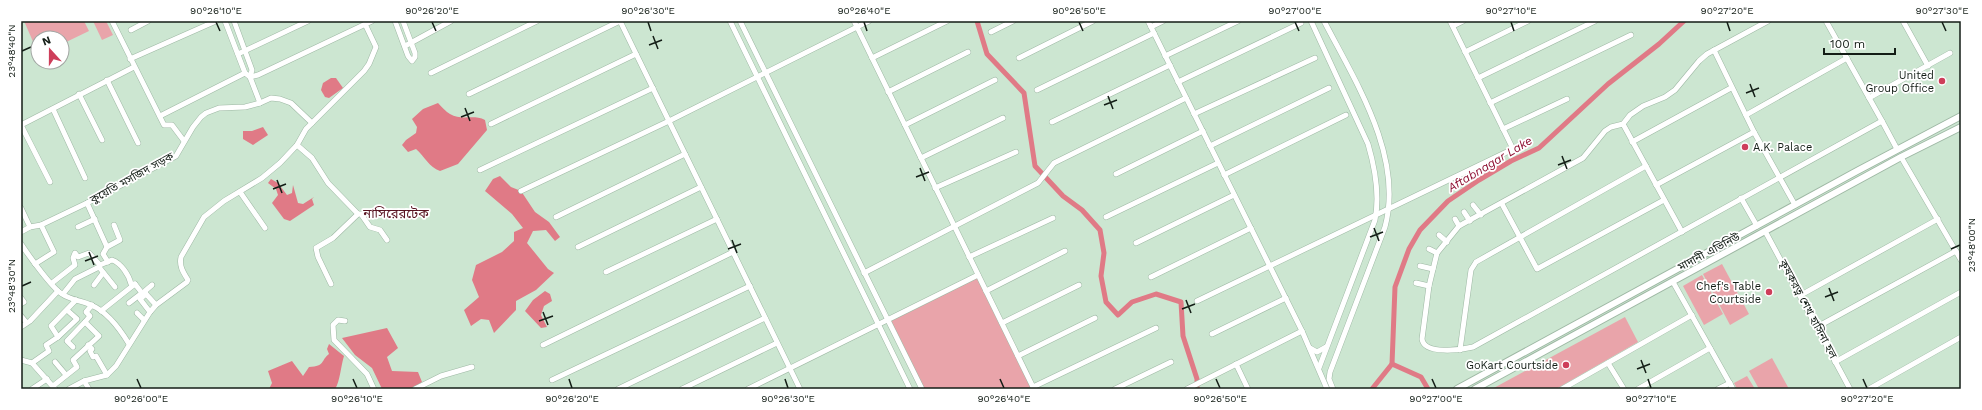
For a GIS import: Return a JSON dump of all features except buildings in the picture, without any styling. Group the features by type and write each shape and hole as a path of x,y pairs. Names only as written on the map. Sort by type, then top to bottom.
{"main road":[{"name":"মাদানী এভিনিউ","path":"1457,389 1897,149 1961,116"},
{"name":"মাদানী এভিনিউ","path":"1475,389 1673,282 1765,230 1901,157 1961,127"},
{"path":"1717,248 1721,255"},
{"path":"1667,275 1673,282"}],"street":[{"path":"112,21 164,125 172,125 184,141"},
{"path":"131,30 148,21"},
{"path":"130,59 216,21"},
{"path":"225,21 245,73 250,77 260,103"},
{"path":"234,21 246,50 252,70 250,77"},
{"path":"238,54 308,21"},
{"path":"250,77 372,21"},
{"path":"395,21 410,60 414,60 415,53 412,42 403,21"},
{"path":"405,46 451,21"},
{"path":"431,73 537,21"},
{"path":"469,94 620,21 800,389"},
{"path":"730,21 910,389"},
{"path":"740,21 922,389"},
{"path":"854,21 1034,388 1156,328"},
{"path":"521,191 669,121 868,21"},
{"path":"872,58 947,21"},
{"path":"991,32 1013,21"},
{"path":"1019,58 1093,21"},
{"path":"1148,21 1286,298 1308,346 1331,389"},
{"path":"1151,27 1163,21"},
{"path":"1165,56 1238,21"},
{"path":"1310,21 1368,144 1375,175 1376,214 1319,368"},
{"path":"1324,21 1379,136 1386,164 1389,209 1373,263 1330,372 1329,380 1331,389"},
{"path":"1197,301 1269,265 1513,149 1452,24 1463,21"},
{"path":"1465,52 1528,21"},
{"path":"1478,78 1595,21"},
{"path":"1768,21 1714,50 1699,61 1675,90 1660,100 1636,111 1623,124 1611,127 1605,131 1583,158 1460,226 1437,253 1429,286 1422,343 1428,348 1460,350 1473,347 1882,121"},
{"path":"1826,21 1897,149"},
{"path":"1903,21 1928,66"},
{"path":"1178,82 1301,23"},
{"path":"69,389 77,387 84,381 107,375 116,366 150,312 156,305 187,282 188,280 183,273 180,257 204,217 224,201 268,174 297,145 306,129 369,64 376,47 365,24"},
{"path":"1037,90 1154,33"},
{"path":"1490,103 1631,35"},
{"path":"1714,50 1731,88 1795,205"},
{"path":"888,92 968,52"},
{"path":"1869,98 1950,53"},
{"path":"490,124 636,54"},
{"path":"1194,114 1315,58"},
{"path":"1746,115 1847,58"},
{"path":"1052,122 1170,65"},
{"path":"50,182 21,125 134,67"},
{"path":"160,116 245,73"},
{"path":"107,80 138,143"},
{"path":"904,125 995,80"},
{"path":"480,170 653,88"},
{"path":"1210,146 1329,88"},
{"path":"1632,142 1731,88"},
{"path":"79,94 102,140"},
{"name":"কুয়েতি মসজিদ সড়ক","path":"21,232 30,227 41,225 87,203 176,156 200,117 219,108 245,107 271,98 280,99 291,103 312,123"},
{"path":"864,273 1038,183 1054,163 1186,98"},
{"path":"1503,129 1568,99"},
{"path":"53,109 85,178"},
{"path":"1224,175 1346,115"},
{"path":"921,158 1003,118"},
{"path":"1623,124 1682,232"},
{"path":"1116,174 1203,131"},
{"path":"1656,185 1754,132"},
{"path":"297,145 312,158 328,183 358,214 361,214 370,227 380,230 387,240"},
{"path":"935,188 1016,152"},
{"path":"556,217 685,154"},
{"path":"1901,157 1938,218 1961,260"},
{"path":"1106,217 1218,163"},
{"path":"1460,350 1472,266 1476,262 1646,166"},
{"path":"578,247 701,187"},
{"path":"240,192 265,228"},
{"path":"1136,243 1234,195"},
{"path":"1741,198 1757,226"},
{"path":"1502,204 1537,269 1664,200"},
{"path":"87,203 107,247"},
{"path":"1474,205 1481,215"},
{"path":"21,208 30,227"},
{"path":"1464,212 1470,221"},
{"path":"331,284 318,257 316,248 333,238 358,214"},
{"path":"970,257 1053,218"},
{"path":"1801,295 1938,218"},
{"path":"78,227 95,219"},
{"path":"606,272 717,219"},
{"path":"1455,219 1460,226"},
{"path":"35,264 54,252 41,225"},
{"path":"108,262 103,254 107,247 120,240 114,225"},
{"path":"1151,277 1251,228"},
{"name":"কৃষকরত্ন শেখ হাসিনা হল","path":"1765,230 1850,389"},
{"path":"1440,235 1447,242"},
{"path":"21,244 35,264 60,293 92,305 101,311 119,327 129,344"},
{"path":"1430,248 1437,253"},
{"path":"986,291 1065,251"},
{"path":"1817,327 1956,251"},
{"path":"543,345 733,252"},
{"path":"52,283 75,265 73,258 75,253 78,257 89,253 103,273 115,286"},
{"path":"21,327 26,322 30,321 75,279 112,260 118,263 130,279 131,284 135,284 156,305"},
{"path":"1420,266 1433,269"},
{"path":"94,285 103,273"},
{"path":"748,389 978,275"},
{"path":"1673,282 1733,389"},
{"path":"1416,283 1429,286"},
{"path":"101,311 135,284"},
{"path":"150,312 140,299 152,284"},
{"path":"1002,323 1079,284"},
{"path":"552,380 750,286"},
{"path":"1835,362 1961,292"},
{"path":"129,303 144,293"},
{"path":"21,298 24,302 21,304"},
{"path":"1212,334 1286,298"},
{"path":"58,337 51,326 76,300"},
{"path":"73,347 67,340 90,316 86,312 92,305"},
{"path":"32,363 49,350 46,345 58,337 76,320 67,310"},
{"path":"137,313 144,320"},
{"path":"1562,389 1692,315"},
{"path":"21,316 26,322"},
{"path":"618,389 765,318"},
{"path":"1018,356 1095,318"},
{"path":"345,321 338,320 333,325 334,340 367,374 374,389"},
{"path":"21,360 32,363 54,387 77,367 73,360 100,335 85,322"},
{"path":"1187,389 1302,331"},
{"path":"1869,389 1961,337"},
{"path":"682,389 777,343"},
{"path":"88,345 92,349 90,351 93,357 96,356 107,375"},
{"path":"1308,346 1317,352 1324,349 1328,345"},
{"path":"1638,389 1710,348"},
{"path":"55,362 66,375"},
{"path":"1116,389 1171,362"},
{"path":"1608,363 1624,389"},
{"path":"1236,364 1248,389"},
{"path":"415,389 441,376 472,367"},
{"path":"32,389 47,379"},
{"path":"84,381 89,389"},
{"path":"1718,389 1730,383"}],"shaded area":[{"path":"24,21 84,21 89,31 70,40 70,30 30,30 30,35"},
{"path":"93,21 106,21 113,35 102,40"},
{"path":"331,78 336,78 343,88 329,98 325,97 321,90 323,83"},
{"path":"438,103 447,112 454,116 481,118 485,120 487,130 458,164 440,171 430,164 416,149 408,152 402,145 416,133 417,127 412,119 423,109"},
{"path":"263,127 268,135 253,145 243,139 243,131 252,131"},
{"path":"500,176 511,187 521,191 535,212 549,222 560,237 555,241 546,230 533,231 527,243 548,269 554,273 536,290 516,301 516,310 494,333 489,320 481,319 471,326 464,310 479,297 472,280 476,265 502,252 514,241 514,232 523,228 512,214 485,191 493,179"},
{"path":"271,179 278,183 287,195 292,193 293,185 298,203 303,204 314,197 312,199 314,205 290,221 284,219 272,203 278,195 276,189 268,183"},
{"path":"1722,264 1749,314 1730,325 1703,274"},
{"path":"978,275 1034,389 922,389 887,320"},
{"path":"1702,275 1723,314 1704,325 1683,286"},
{"path":"545,291 550,294 552,301 544,306 541,315 547,327 541,328 525,311 533,300"},
{"name":"GoKart Courtside","path":"1625,317 1638,342 1556,389 1492,389"},
{"path":"387,328 398,348 387,357 392,371 418,372 422,382 412,389 382,389 372,368 355,355 342,338"},
{"path":"329,344 344,356 335,389 269,389 272,383 268,371 292,361 303,376 309,367 318,366 322,363 329,354 327,349"},
{"path":"1772,358 1789,389 1759,389 1749,371"},
{"path":"1747,376 1755,389 1737,389 1734,383"}],"waterway":[{"path":"977,21 987,54 1024,93 1035,166 1063,196 1082,210 1100,230 1104,253 1101,276 1106,302 1118,315 1132,302 1156,294 1181,302 1183,336 1197,379 1197,389"},
{"name":"Aftabnagar Lake","path":"1372,389 1392,364 1395,287 1409,249 1420,230 1448,201 1511,161 1539,148 1608,84 1659,44 1684,21"},
{"path":"1392,364 1421,377 1428,389"}],"place":[{"name":"United Group Office","path":"1942,81"},
{"name":"A.K. Palace","path":"1745,147"},
{"name":"Chef's Table Courtside","path":"1769,292"},
{"name":"GoKart Courtside","path":"1566,365"}],"district":[{"name":"নাসিরেরটেক","path":"396,213"}]}
